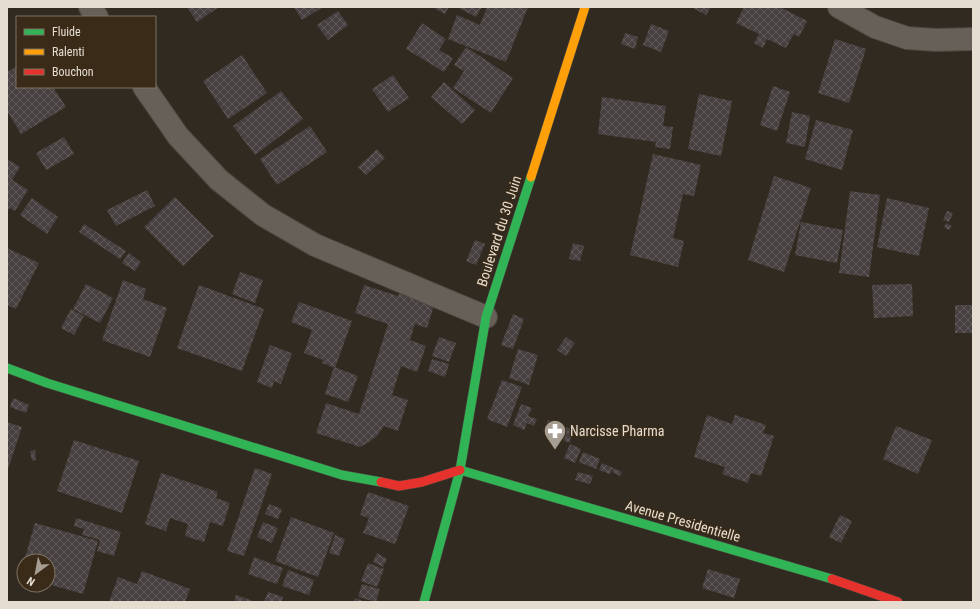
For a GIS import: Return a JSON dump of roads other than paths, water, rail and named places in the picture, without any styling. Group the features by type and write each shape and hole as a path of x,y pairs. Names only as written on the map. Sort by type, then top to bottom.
{"street":[{"path":"90,7 96,16"},
{"name":"Boulevard du 30 Juin","path":"424,602 460,470 486,317 585,7"},
{"path":"839,7 874,27 907,38 936,40 973,39"},
{"path":"145,88 183,142 219,180 263,215 315,244 486,317"},
{"path":"7,368 47,384 342,475 399,486 422,482 460,470"},
{"name":"Avenue Presidentielle","path":"460,470 832,579 898,602"}],"place":[{"name":"Narcisse Pharma","path":"555,450"}]}
